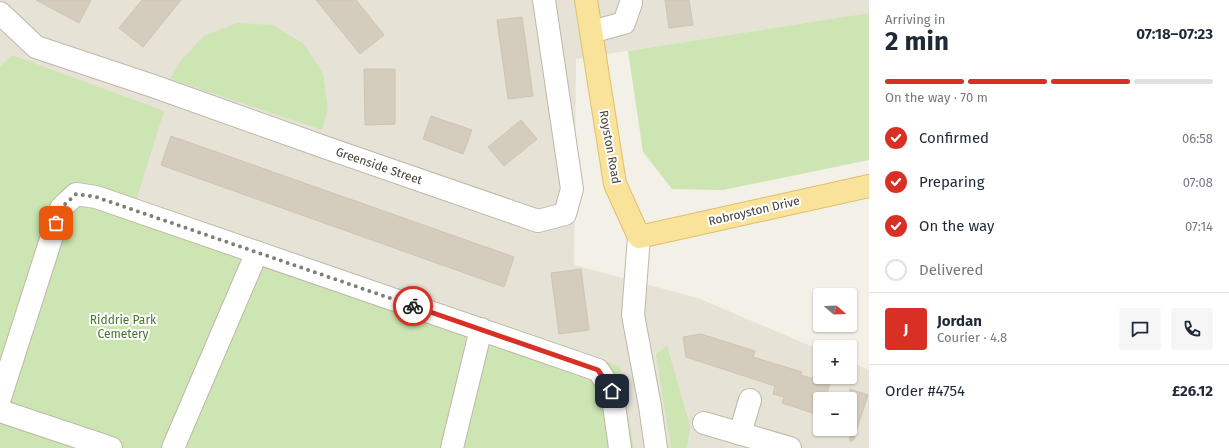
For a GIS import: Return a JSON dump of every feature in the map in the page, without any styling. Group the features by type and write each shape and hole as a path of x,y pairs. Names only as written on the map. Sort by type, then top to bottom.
{"main road":[{"name":"Royston Road","path":"586,0 615,184 639,237"},
{"name":"Robroyston Drive","path":"639,237 869,186"}],"street":[{"name":"Greenside Street","path":"0,13 36,47 153,86 326,148 538,220 564,214 572,189 544,0"},
{"path":"591,32 624,23 631,0"},
{"path":"0,398 61,208 76,194 96,197 598,370 612,391 620,448"},
{"name":"Royston Road","path":"639,237 633,315 650,406 656,448"},
{"path":"173,448 257,252"},
{"path":"452,448 481,329"},
{"path":"740,434 750,400"},
{"path":"0,411 111,448"},
{"path":"704,423 790,448"}],"shaded area":[{"path":"0,0 869,0 869,13 576,59 574,265 698,298 813,347 813,384 857,384 857,365 869,370 869,448 634,448 620,366 135,204 12,55 0,66"}],"green space":[{"path":"869,13 869,160 723,190 672,189 643,152 628,51"},
{"path":"237,23 273,25 304,44 323,74 328,109 322,130 170,79 182,59 204,36"},
{"name":"Riddrie Park Cemetery","path":"12,55 164,111 135,204 620,366 634,448 0,448 0,66"},
{"path":"667,346 690,426 687,448 671,448 656,354"}],"building":[{"path":"36,0 91,0 79,23"},
{"path":"142,0 181,0 143,47 119,28"},
{"path":"316,0 356,0 384,35 360,54"},
{"path":"665,0 689,0 693,25 669,28"},
{"path":"522,17 533,96 508,99 497,20"},
{"path":"364,69 395,69 395,124 365,125"},
{"path":"431,116 472,130 463,154 423,139"},
{"path":"521,120 537,139 504,166 488,147"},
{"path":"171,136 514,257 504,287 161,165"},
{"path":"581,269 589,330 559,334 551,273"},
{"path":"701,334 755,351 753,357 802,372 801,375 813,379 813,384 830,384 827,392 813,392 813,413 782,403 784,397 773,394 775,386 686,357 683,337"},
{"path":"850,389 868,395 857,429 857,392 850,392"},
{"path":"850,436 855,436 853,441 850,441"}],"way so far":[{"path":"56,223 61,208 76,194 96,197 413,306"}],"route":[{"path":"413,306 598,370 612,391"}]}
